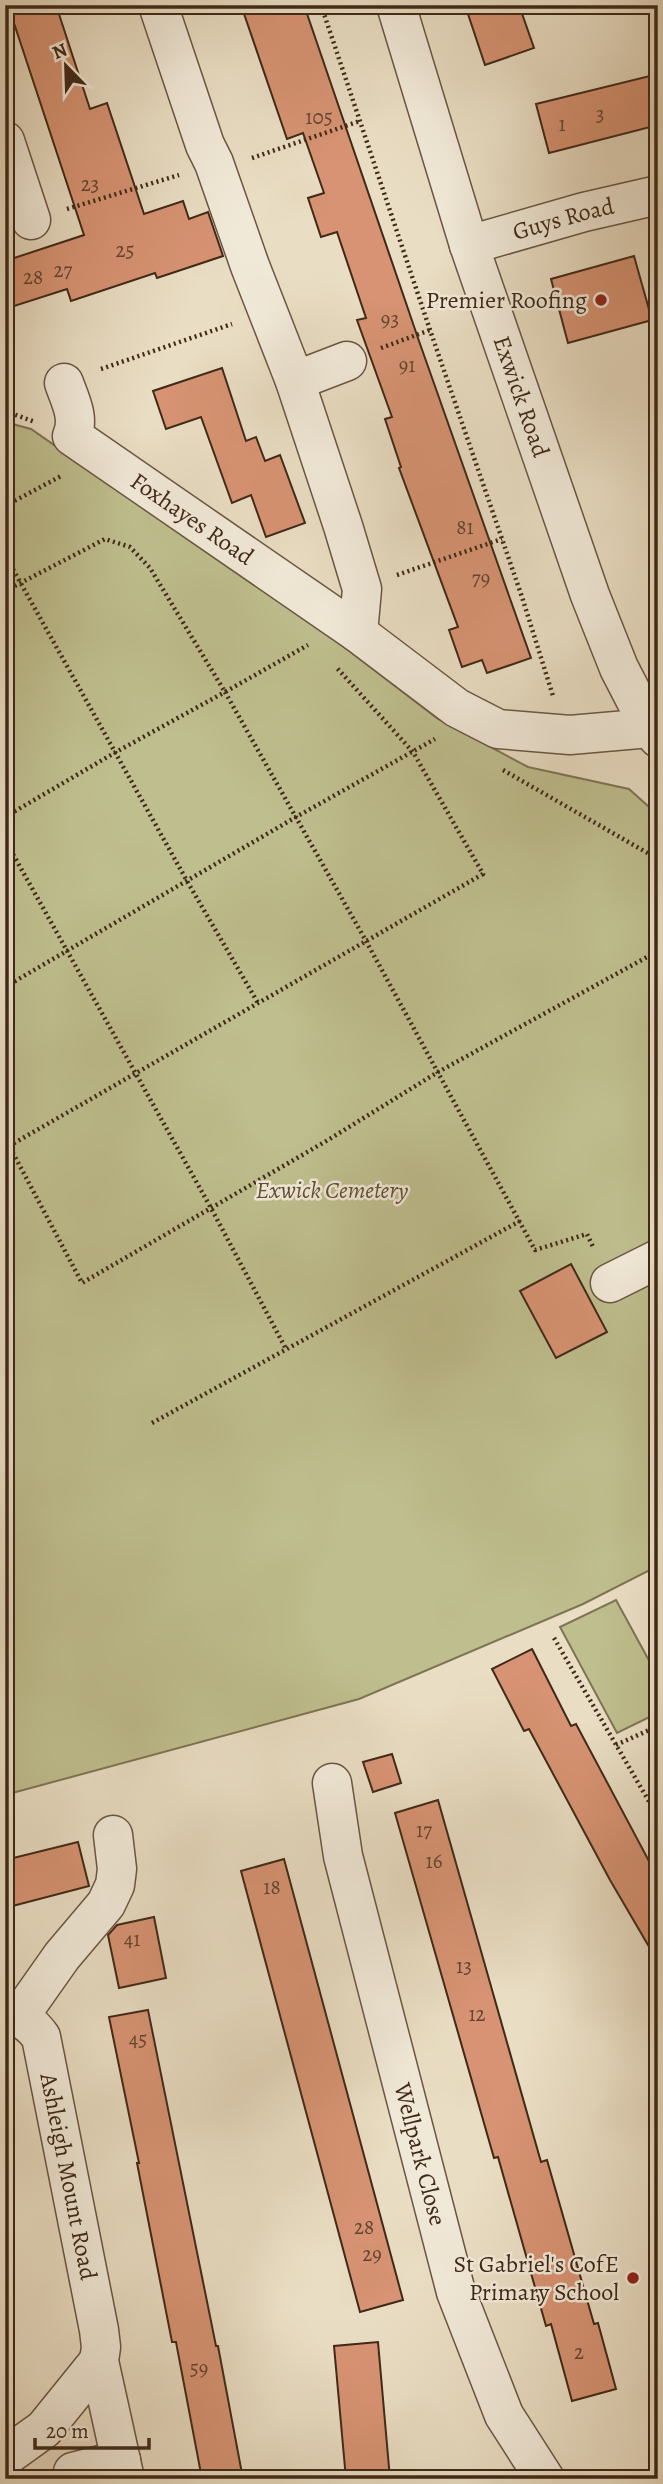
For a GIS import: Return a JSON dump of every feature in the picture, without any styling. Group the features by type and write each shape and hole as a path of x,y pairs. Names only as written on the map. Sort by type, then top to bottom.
{"street":[{"path":"158,5 205,145 215,163 295,381 362,589 358,633"},
{"name":"Exwick Road","path":"396,5 469,245 590,595 619,667 654,733"},
{"path":"5,141 31,220"},
{"name":"Guys Road","path":"469,245 584,212 658,195"},
{"path":"295,381 347,360"},
{"name":"Foxhayes Road","path":"64,383 76,418 76,428 72,436 358,633 457,708 498,729 570,735 654,733"},
{"path":"610,1283 658,1259"},
{"name":"Wellpark Close","path":"332,1783 343,1856 456,2292 504,2415 545,2479"},
{"path":"12,2014 106,1904 116,1885 113,1835"},
{"name":"Ashleigh Mount Road","path":"12,2014 33,2026 41,2037 99,2329 99,2361 123,2469 73,2472"},
{"path":"5,2456 44,2428 99,2361"}],"path":[{"path":"321,5 555,702"},
{"path":"31,220 215,163 244,160 360,121"},
{"path":"64,383 268,312"},
{"path":"347,360 430,330"},
{"path":"5,506 101,454"},
{"path":"392,577 502,539"},
{"path":"5,591 105,540 130,547 150,568 296,817 535,1250 587,1234 610,1283"},
{"path":"5,555 258,1003"},
{"path":"5,817 313,642"},
{"path":"9,1146 484,874 413,752 331,662"},
{"path":"5,987 442,735"},
{"path":"502,769 658,859"},
{"path":"5,840 211,1208 286,1349"},
{"path":"5,1138 82,1283 328,1140 438,1072 658,951"},
{"path":"152,1423 520,1221"},
{"path":"554,1638 658,1817"},
{"path":"616,1745 658,1726"}],"green space":[{"name":"Exwick Cemetery","path":"5,422 31,429 336,641 438,719 528,767 629,789 658,815 658,1566 583,1604 359,1699 5,1795"},
{"path":"616,1600 658,1677 658,1713 617,1733 560,1627"}],"building":[{"path":"8,5 56,5 90,109 107,103 144,214 183,201 189,219 208,212 223,256 157,278 155,273 71,301 67,289 5,309 5,261 84,235"},
{"path":"241,5 304,5 531,658 487,673 482,660 462,667 449,630 458,627 399,468 401,467 385,419 392,417 357,320 366,318 337,232 321,237 308,198 324,193 303,133 287,139"},
{"path":"465,5 519,5 534,48 485,65"},
{"path":"658,74 658,125 549,153 536,104"},
{"name":"Premier Roofing","path":"634,256 652,320 568,343 551,279"},
{"path":"222,368 246,441 256,437 265,461 280,455 305,523 266,537 251,495 232,503 201,417 166,429 153,391"},
{"path":"571,1264 607,1332 556,1358 520,1291"},
{"path":"532,1649 571,1726 576,1724 658,1878 658,1962 610,1880 529,1729 524,1731 492,1669"},
{"path":"392,1754 401,1783 373,1792 363,1762"},
{"path":"438,1800 541,2162 547,2160 594,2324 598,2323 616,2389 572,2401 551,2324 546,2326 498,2157 494,2158 395,1813"},
{"path":"78,1842 89,1886 5,1908 5,1860"},
{"path":"284,1859 403,2300 360,2312 241,1871"},
{"path":"154,1917 166,1978 119,1988 108,1935 117,1925"},
{"path":"148,2010 243,2479 202,2479 176,2342 172,2342 109,2017"},
{"path":"378,2342 390,2479 346,2479 334,2346"}],"place":[{"name":"Premier Roofing","path":"601,300"},
{"name":"St Gabriel's CofE Primary School","path":"633,2278"}]}
